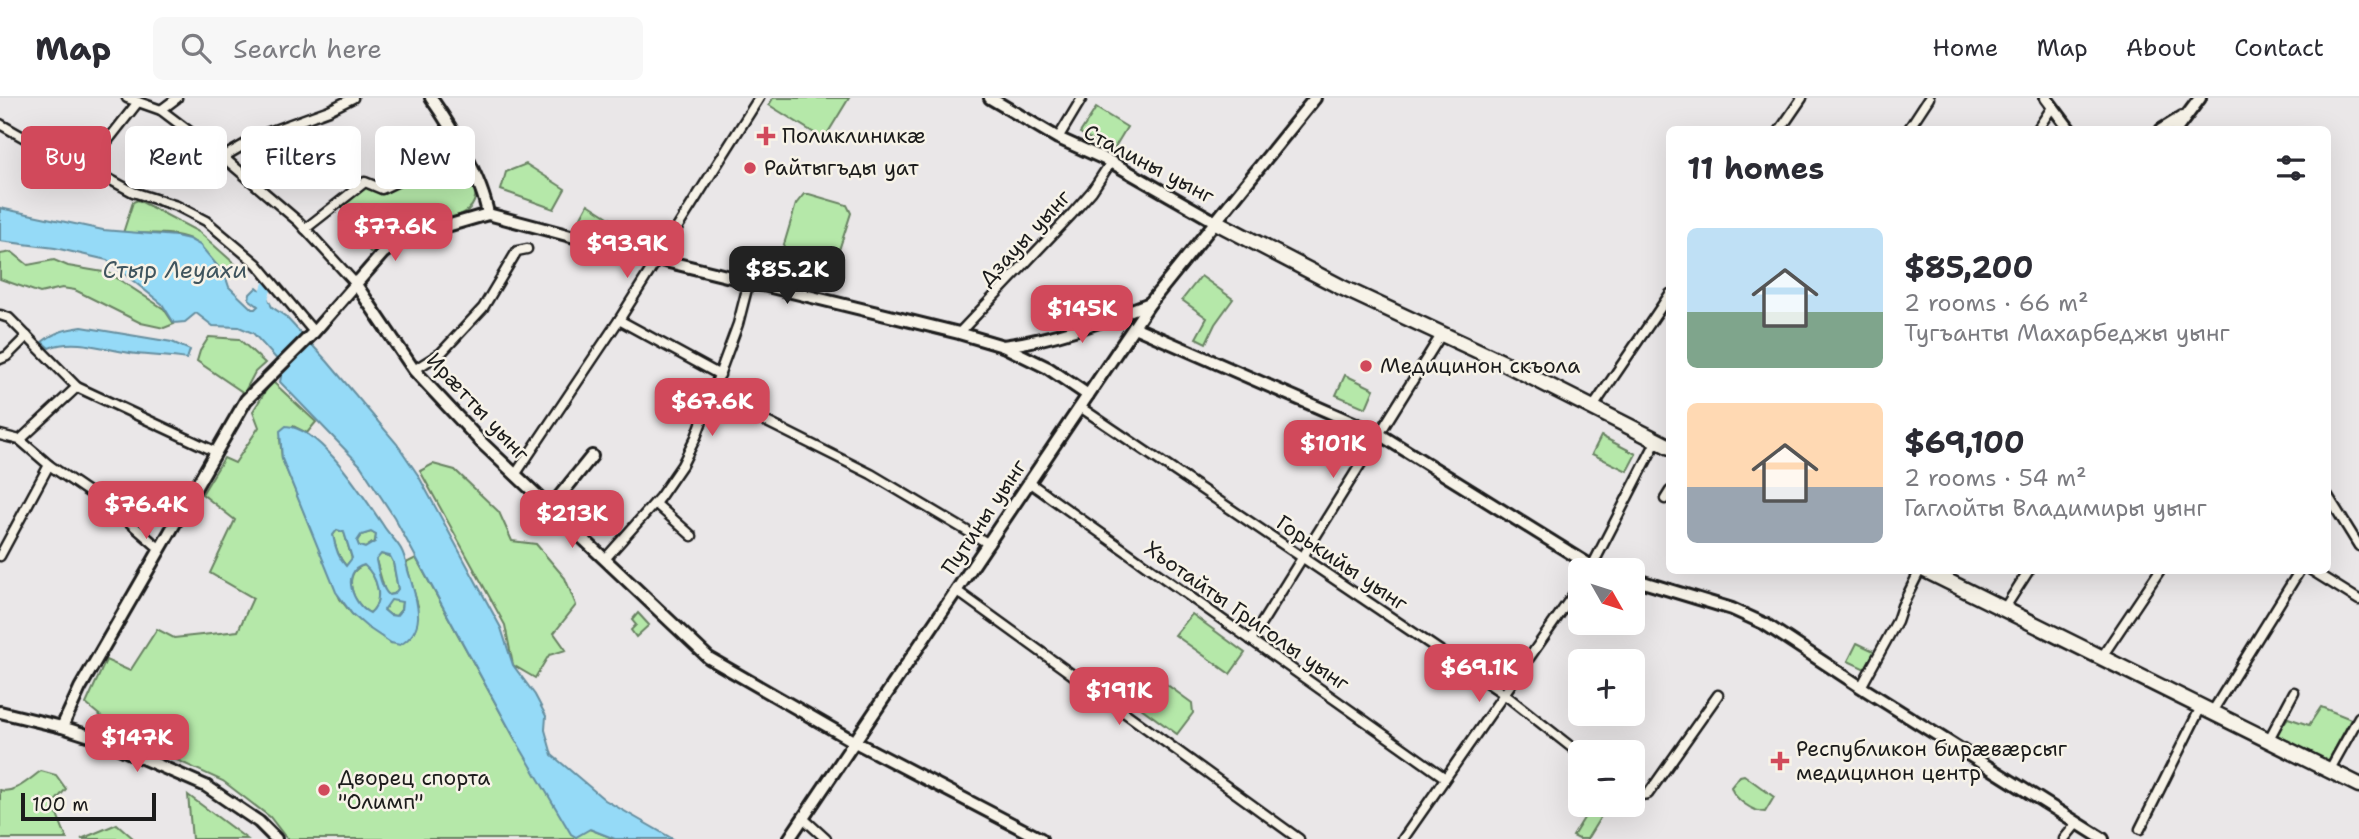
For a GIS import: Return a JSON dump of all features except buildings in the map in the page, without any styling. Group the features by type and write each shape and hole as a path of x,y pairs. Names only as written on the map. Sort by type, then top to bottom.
{"highway":[{"path":"1216,222 1341,287 1663,443"},
{"path":"1930,574 2359,785"}],"street":[{"path":"127,98 160,110 181,126"},
{"path":"160,110 177,98"},
{"path":"227,155 263,134 329,110 353,98"},
{"path":"515,475 619,320 759,98"},
{"name":"Сталины уынг","path":"990,98 1058,138 1111,162 1216,222"},
{"path":"1058,138 1082,98"},
{"name":"Путины уынг","path":"789,839 1150,303 1315,98"},
{"path":"1783,126 1802,98"},
{"path":"1911,126 1929,98"},
{"path":"2179,126 2200,98"},
{"path":"434,99 448,126"},
{"path":"111,136 138,102"},
{"path":"2040,126 2050,102 2068,126"},
{"path":"2168,126 2188,114"},
{"path":"0,124 21,136"},
{"path":"227,161 305,229 355,283"},
{"name":"Дзауы уынг","path":"959,333 1071,215 1092,191 1111,162"},
{"path":"475,174 488,214"},
{"path":"111,180 133,191 177,206 206,222 257,264 314,332"},
{"path":"305,229 365,182 375,186"},
{"path":"62,727 80,688 246,400 314,332 383,253 402,239 488,214 1003,346 1048,368 1088,395"},
{"path":"414,370 441,353 482,308 517,251 527,249"},
{"path":"605,559 655,503 682,465 696,438 738,324 749,281"},
{"name":"Ирæтты уынг","path":"355,283 414,370 482,443 709,658 855,742 1041,839"},
{"path":"1593,407 1666,299"},
{"path":"1003,346 1040,341 1087,327 1150,303"},
{"path":"0,315 9,318 77,387 215,451"},
{"path":"619,320 720,375"},
{"path":"1134,327 1378,434 1574,558"},
{"path":"1251,640 1441,335"},
{"path":"0,359 7,356 27,336"},
{"path":"20,440 77,387"},
{"path":"713,395 871,474 989,544"},
{"name":"Горькийы уынг","path":"1080,407 1504,694 1568,745"},
{"path":"0,435 20,440 50,466 119,513 160,549"},
{"path":"1597,558 1663,443"},
{"path":"550,508 592,456"},
{"path":"0,556 50,466"},
{"name":"Хъотайты Григолы уынг","path":"1030,483 1444,778"},
{"path":"2331,501 2359,546"},
{"path":"655,503 692,536"},
{"path":"1861,687 1920,574"},
{"path":"2004,609 2026,574"},
{"path":"2101,659 2157,574"},
{"path":"2140,829 2206,709 2297,574"},
{"path":"2317,574 2359,600"},
{"path":"1645,583 1732,609 1765,624 2103,839"},
{"path":"957,591 1298,839"},
{"path":"1403,839 1568,602"},
{"path":"2268,741 2294,692"},
{"path":"1645,794 1648,794 1718,695"},
{"path":"0,712 96,738 206,786 258,822 276,839"},
{"path":"2329,771 2359,717"},
{"path":"803,818 826,839"},
{"path":"2064,839 2077,823"}],"green space":[{"path":"773,98 849,98 824,139 769,105"},
{"path":"1096,108 1127,127 1112,152 1080,133"},
{"path":"526,164 565,189 554,209 501,190 506,172"},
{"path":"366,185 383,194 393,189 475,190 474,201 468,210 444,222 416,231 409,226 371,253 347,223 351,219 340,205"},
{"path":"804,194 847,205 851,213 829,281 777,268 796,204"},
{"path":"138,200 199,232 235,264 225,275 204,251 184,236 123,233 133,202"},
{"path":"588,204 619,224 616,230 581,217"},
{"path":"12,252 28,265 54,260 68,266 109,273 164,309 174,324 164,328 141,323 75,290 62,288 40,293 0,279 0,254"},
{"path":"1201,276 1233,299 1215,324 1206,343 1196,338 1207,318 1182,300"},
{"path":"209,337 239,339 265,363 255,372 244,393 197,361"},
{"path":"1345,375 1374,389 1366,408 1336,395"},
{"path":"272,381 316,422 307,433 293,426 280,439 282,459 340,599 352,614 391,643 418,606 406,563 416,558 515,739 589,829 615,839 287,839 270,817 223,781 126,737 86,704 106,660 130,671 157,629 174,638 238,631 253,598 210,573 235,520 202,494 224,458 235,463 259,427 253,411"},
{"path":"1601,436 1636,454 1627,471 1592,454"},
{"path":"433,464 455,470 499,512 512,541 536,544 565,578 576,605 554,633 566,650 549,655 535,678 513,665 505,625 420,471"},
{"path":"337,530 344,532 352,559 346,566 335,544 333,535"},
{"path":"371,532 376,535 375,541 365,548 359,546 357,541 361,535"},
{"path":"380,554 390,556 393,562 398,589 394,594 385,592 376,560"},
{"path":"365,565 378,589 375,608 370,613 354,596 351,581 357,568"},
{"path":"391,599 402,601 401,610 396,616 384,610"},
{"path":"638,613 649,625 636,637 631,630 636,625 632,620"},
{"path":"1192,614 1245,653 1230,674 1175,635"},
{"path":"1857,643 1876,652 1869,667 1865,669 1848,661"},
{"path":"1151,673 1192,703 1193,713 1177,734 1130,700"},
{"path":"2321,707 2351,719 2326,765 2273,738 2288,718 2309,725"},
{"path":"41,771 56,775 66,789 53,804 67,839 0,839 0,790 16,788"},
{"path":"1744,775 1774,797 1765,812 1745,804 1733,792 1731,787"},
{"path":"188,795 247,839 192,839"},
{"path":"1585,817 1601,817 1587,839 1573,836"},
{"path":"117,824 134,839 81,839"}],"water":[{"name":"Стыр Леуахи","path":"0,208 103,230 189,239 200,245 225,275 229,287 252,309 258,306 249,299 250,294 257,287 265,294 272,307 285,316 327,361 397,444 418,475 501,628 513,665 535,695 546,716 545,730 552,755 605,800 673,839 615,839 590,829 576,837 571,834 515,739 394,517 360,465 280,382 283,366 253,333 239,327 213,326 196,313 185,322 174,323 162,304 107,260 55,248 0,241"},
{"path":"82,327 172,342 190,350 187,359 137,354 82,344 49,348 42,342 61,331"},
{"path":"286,426 300,430 328,451 400,548 405,557 418,614 414,631 409,639 400,645 391,643 367,627 352,614 336,592 282,459 280,431","holes":["337,530 344,532 352,558 346,566 337,552 333,535","371,532 376,535 375,542 365,548 359,546 357,541 361,535","381,554 390,556 398,589 394,594 389,595 384,588 376,560","364,565 373,575 378,595 375,608 370,613 354,596 352,574","391,600 402,602 401,610 396,616 384,610"]}],"waterway":[{"path":"265,306 263,298 268,284"}],"place":[{"name":"Поликлиникæ","path":"766,136"},
{"name":"Райтыгъды уат","path":"750,168"},
{"name":"Медицинон скъола","path":"1366,366"},
{"name":"Республикон бирæвæрсыг медицинон центр","path":"1780,761"},
{"name":"Дворец спорта \"Олимп\"","path":"324,790"}]}
